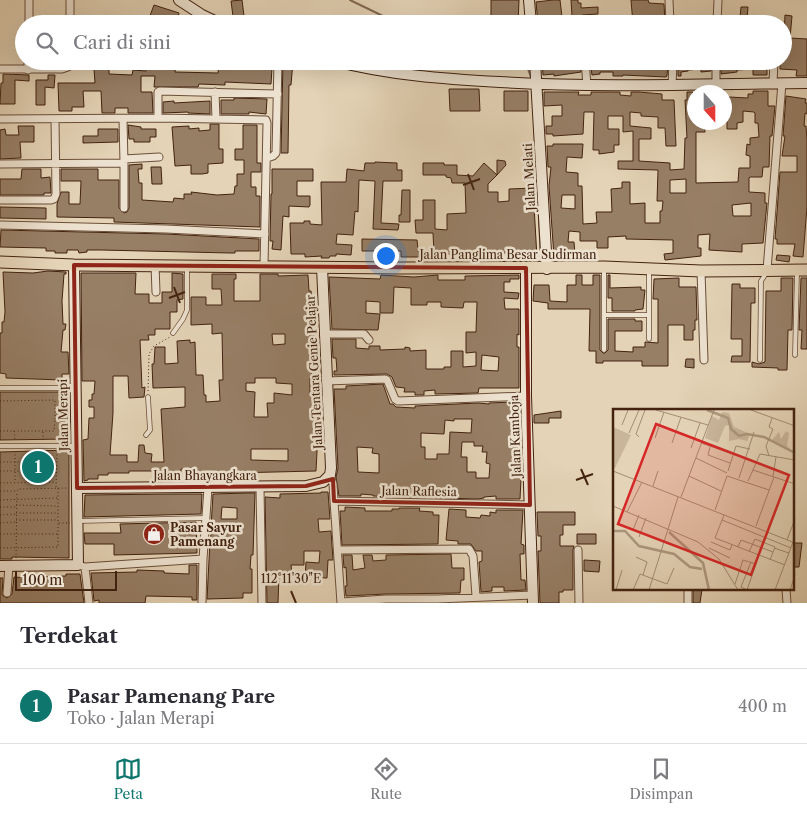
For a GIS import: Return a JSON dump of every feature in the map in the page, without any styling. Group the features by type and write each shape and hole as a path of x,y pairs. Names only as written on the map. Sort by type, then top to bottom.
{"main road":[{"name":"Jalan Panglima Besar Sudirman","path":"0,262 74,265 547,269 604,267 701,271 802,270"}],"street":[{"path":"29,0 29,15"},
{"path":"70,0 70,15"},
{"path":"179,0 202,15"},
{"path":"529,0 530,15"},
{"path":"669,0 670,15"},
{"path":"718,0 718,15"},
{"path":"0,69 15,70"},
{"path":"267,158 276,154 278,70"},
{"path":"382,70 433,78 533,84 687,86"},
{"name":"Jalan Melati","path":"534,70 533,84 547,269"},
{"path":"586,70 587,85"},
{"path":"672,86 673,70"},
{"path":"716,70 716,85 807,83"},
{"path":"767,270 778,83 776,70"},
{"path":"158,118 158,92 160,90 278,94"},
{"path":"215,92 216,119"},
{"path":"0,119 158,118 266,120 267,158 264,266"},
{"path":"0,200 54,199 56,194 55,119"},
{"path":"123,119 124,208"},
{"path":"0,164 56,164 159,158"},
{"path":"0,225 166,229 265,234"},
{"name":"Jalan Merapi","path":"74,265 75,446 81,566"},
{"path":"155,265 156,292"},
{"name":"Jalan Tentara Genie Pelajar","path":"322,267 330,475"},
{"name":"Jalan Kamboja","path":"526,268 526,396 533,599"},
{"path":"701,271 704,360"},
{"path":"324,334 364,334 368,340"},
{"path":"326,382 388,380 395,399 398,401 526,396"},
{"path":"330,475 333,484 341,603 386,599 476,596 533,599"},
{"name":"Jalan Bhayangkara","path":"77,488 260,488 315,485 323,482 330,475"},
{"path":"202,603 208,488"},
{"path":"260,488 262,603"},
{"name":"Jalan Raflesia","path":"334,501 530,505"},
{"path":"338,550 469,549 473,556 476,596"},
{"path":"578,550 579,603"},
{"path":"7,593 8,566 81,566 203,559"},
{"path":"81,566 90,603"},
{"path":"688,590 688,603"},
{"path":"786,590 787,603"}],"lane":[{"path":"173,333 187,310 187,266"},
{"path":"604,267 604,350"},
{"path":"649,270 649,339"},
{"path":"755,270 761,282"},
{"path":"760,360 761,282 767,270"},
{"path":"796,355 802,270"},
{"path":"604,315 649,315"},
{"path":"0,388 75,388"},
{"path":"146,435 150,430 148,397"},
{"path":"0,446 75,446"},
{"path":"78,522 206,518"}],"path":[{"path":"148,397 149,354 154,346 170,338 173,333"},
{"path":"0,401 54,400 55,420 54,431 0,432"},
{"path":"55,420 75,420"},
{"path":"14,431 15,483"},
{"path":"43,431 43,445"},
{"path":"0,548 57,547 57,446"},
{"path":"0,462 56,462"},
{"path":"0,471 56,471"},
{"path":"0,483 56,482"},
{"path":"0,491 77,488"},
{"path":"8,566 16,547 17,491"},
{"path":"0,500 58,498"},
{"path":"0,507 58,506"},
{"path":"0,515 58,514"},
{"path":"0,523 16,521 78,522"},
{"path":"0,534 58,534"}],"highlighted area":[{"path":"74,265 526,268 530,505 334,501 333,479 306,486 77,488"}],"building":[{"path":"242,0 244,15 233,15 231,1"},
{"path":"491,0 519,0 518,15 491,15"},
{"path":"560,0 562,15 537,15 536,2"},
{"path":"571,0 578,0 578,3 581,3 581,8 598,7 598,14 572,15"},
{"path":"631,0 648,0 649,3 664,4 665,15 632,15"},
{"path":"154,5 179,13 178,15 150,15"},
{"path":"741,7 748,7 747,15 740,15"},
{"path":"792,38 807,39 807,76 796,76 797,70 792,70"},
{"path":"94,70 109,70 109,74 132,75 133,70 175,70 175,72 218,73 218,70 272,70 271,84 225,82 225,85 199,84 198,87 154,87 155,76 141,76 141,92 152,92 153,113 128,113 128,108 115,108 115,113 102,113 101,91 83,91 84,107 72,107 72,111 59,111 58,83 95,83"},
{"path":"283,70 292,70 291,85 289,85 288,153 281,153"},
{"path":"543,70 581,70 581,72 554,76 554,74 543,75"},
{"path":"591,70 667,70 666,77 613,76 613,72 600,72 600,74 592,75"},
{"path":"678,70 688,70 681,72 681,76 678,76"},
{"path":"721,70 737,70 737,72 721,74"},
{"path":"753,70 767,70 767,75 753,75"},
{"path":"3,74 29,75 29,81 15,80 15,104 0,104"},
{"path":"48,75 55,75 54,88 45,87 45,105 36,105 36,80 48,80"},
{"path":"449,89 479,89 480,111 450,111"},
{"path":"504,91 528,91 528,111 504,111"},
{"path":"753,91 768,91 768,106 775,106 772,136 770,136 769,167 763,167 762,177 749,178 749,192 765,193 765,203 767,203 763,243 742,244 742,252 709,250 710,234 698,235 698,248 701,248 701,256 665,260 664,254 673,253 673,240 626,239 626,236 608,237 608,248 597,248 597,241 580,241 580,232 569,231 568,242 574,242 575,254 554,257 549,186 551,167 548,167 547,146 553,146 553,144 583,144 582,158 567,157 566,172 578,173 578,186 582,186 583,224 597,223 596,212 612,212 611,189 622,188 622,182 630,182 630,204 645,203 645,223 660,223 660,211 662,211 663,201 657,201 658,170 618,169 618,161 633,161 633,131 623,132 623,116 608,116 608,129 619,129 619,145 614,145 614,152 599,154 599,150 593,150 594,112 584,112 583,134 553,136 553,134 546,134 546,126 552,126 552,116 562,116 562,105 544,106 544,92 579,92 578,95 591,95 591,92 620,92 620,95 631,96 631,92 639,92 662,94 662,100 674,100 676,146 666,146 665,128 658,128 658,117 641,116 641,113 630,112 630,126 651,128 651,139 639,139 639,161 670,163 670,170 684,169 685,138 687,138 685,100 687,100 687,130 705,130 705,132 696,132 696,183 738,182 739,168 750,168 750,156 746,155 747,144 750,145 750,138 759,137 758,123 755,123 755,113 743,111 743,122 737,123 737,129 732,129 732,97 748,98 748,94 753,94","holes":["686,179 686,193 670,193 670,180","562,195 575,195 575,209 561,208","751,203 751,216 733,216 732,205"]},
{"path":"786,96 806,99 805,103 807,103 804,126 806,126 807,140 807,207 803,257 793,256 795,244 777,244 777,239 775,239 780,172 797,172 797,156 782,156 785,136 783,136"},
{"path":"234,98 267,99 266,114 249,112 249,114 221,114 221,100 234,100"},
{"path":"174,101 174,103 210,101 210,114 188,112 163,113 163,102"},
{"path":"210,124 219,124 219,149 223,149 223,163 208,164 208,173 202,174 191,174 191,165 175,166 172,127 189,126 189,129 199,128 199,131 210,130"},
{"path":"128,125 141,127 141,129 156,129 156,137 150,137 150,142 134,142 134,139 129,139"},
{"path":"243,125 257,125 257,163 261,163 261,172 251,172 251,187 256,187 256,196 260,196 260,227 114,222 114,218 57,217 57,204 61,192 69,192 69,204 80,204 81,181 61,181 61,169 98,169 98,180 119,180 119,208 124,213 129,208 129,165 142,164 142,169 138,169 139,183 142,183 142,200 173,202 174,198 184,199 184,194 192,194 191,192 217,195 234,194 235,186 237,186 237,174 244,174 244,160 235,160 235,149 243,149"},
{"path":"18,126 34,126 34,142 20,142 21,158 0,159 0,130 5,129 6,135 19,135"},
{"path":"98,129 118,129 118,142 83,143 83,136 98,136"},
{"path":"497,160 505,161 506,165 497,175"},
{"path":"365,163 397,163 397,170 402,170 402,181 383,181 381,223 399,224 398,230 373,229 375,181 359,180 358,212 355,211 353,235 337,234 336,244 352,245 351,255 336,254 336,256 330,256 329,258 321,258 322,256 305,257 305,254 291,254 290,223 310,221 310,224 322,225 321,182 346,182 347,169 364,171"},
{"path":"423,163 457,165 457,175 473,176 484,163 497,175 488,184 488,192 498,192 498,202 509,201 509,189 533,188 537,258 523,259 523,253 501,253 501,260 488,260 488,255 434,254 433,233 416,233 415,220 423,220 423,200 435,200 435,229 447,230 447,214 466,213 465,183 452,183 451,178 446,177 446,175 423,175"},
{"path":"151,167 161,167 162,184 152,184"},
{"path":"22,169 41,169 41,178 50,177 51,193 44,193 44,195 0,195 0,179 21,179"},
{"path":"272,169 313,169 313,181 297,181 297,196 310,196 309,207 289,206 289,217 283,216 281,250 272,249 273,241 270,241"},
{"path":"402,190 410,190 410,222 399,222"},
{"path":"0,207 46,208 46,219 0,218"},
{"path":"1,230 166,234 259,239 259,251 235,251 235,253 230,253 87,250 87,252 79,253 78,250 67,250 67,253 55,253 55,251 46,251 46,248 0,247"},
{"path":"362,239 417,240 419,257 401,257 401,251 362,251"},
{"path":"777,255 790,256 789,262 776,260"},
{"path":"48,271 66,272 64,274 62,301 63,324 66,324 65,330 63,330 61,352 68,352 69,374 62,374 62,380 6,378 6,374 0,373 0,333 2,333 2,322 4,322 5,312 3,272 33,273"},
{"path":"81,273 136,273 135,294 149,294 149,303 162,303 162,292 172,292 172,273 183,274 183,299 177,300 177,312 170,312 170,329 155,329 155,335 148,335 149,340 140,340 142,388 145,387 144,397 129,398 128,376 113,376 110,455 127,455 127,462 138,462 139,445 144,445 145,453 152,454 151,462 164,462 161,409 185,407 185,387 153,388 152,364 154,364 155,347 165,347 165,364 178,363 177,341 190,340 190,343 195,342 196,375 203,375 206,402 220,401 219,380 223,380 222,333 212,334 212,324 191,325 191,297 206,297 206,305 222,305 221,289 212,289 212,274 236,274 236,279 234,279 234,301 260,301 260,274 278,274 278,276 308,275 314,319 314,343 311,343 311,360 316,360 316,366 311,366 310,395 312,395 312,403 321,402 322,411 320,411 316,471 192,474 192,468 181,469 181,477 163,478 162,471 129,471 129,473 98,475 98,479 84,481 83,440 88,439 89,418 94,418 94,407 89,407 89,400 92,400 92,394 94,394 95,381 82,381","holes":["272,334 285,334 285,344 273,345","255,378 276,378 276,383 292,384 292,395 274,393 274,403 267,403 268,417 254,417 255,392 246,391 246,383 255,383","251,449 288,449 288,461 251,460"]},
{"path":"381,275 414,277 438,275 438,280 465,280 465,276 519,275 519,279 510,279 510,282 504,282 504,292 519,293 518,299 504,298 505,309 519,309 517,347 519,347 519,388 479,388 478,393 435,394 435,390 424,391 424,395 415,395 415,392 404,392 405,388 396,387 392,377 387,374 334,375 334,371 337,371 336,358 333,358 332,339 356,339 356,348 369,349 369,346 380,346 380,350 405,349 405,347 410,348 410,351 426,350 426,369 451,367 451,351 463,351 463,367 476,366 476,352 466,353 466,332 476,332 477,302 464,302 463,308 441,307 441,302 427,302 427,305 411,305 411,288 394,287 393,313 380,313 380,302 366,301 366,313 380,314 378,330 332,329 329,277 380,279","holes":["482,355 499,357 498,371 481,370"]},
{"path":"576,275 582,275 582,285 593,285 593,275 600,275 600,350 603,353 608,350 608,319 635,319 635,321 642,321 642,331 615,331 615,351 633,352 633,347 645,347 645,342 658,343 658,299 653,299 654,279 679,278 679,287 696,287 697,320 695,320 695,330 693,330 693,340 684,340 684,325 668,325 668,366 642,366 642,361 603,361 603,363 596,363 596,351 589,351 590,309 548,309 548,303 533,301 534,285 549,285 550,301 567,302 567,285 576,285"},
{"path":"608,275 610,275 610,288 641,287 641,290 645,290 643,309 612,311 612,298 608,298"},
{"path":"781,278 793,278 792,330 788,330 787,370 752,367 752,362 759,364 765,362 766,291 781,291"},
{"path":"801,278 807,278 807,349 801,349 802,330 799,330"},
{"path":"732,284 740,284 740,288 755,288 755,303 751,303 750,362 731,362 732,356 742,356 742,339 731,339"},
{"path":"686,359 694,359 694,368 685,367"},
{"path":"383,384 390,404 396,407 415,408 415,406 514,402 513,415 520,414 520,466 522,480 520,499 496,499 496,496 478,499 361,494 361,496 339,496 336,477 338,468 334,389 346,389 346,386","holes":["454,419 472,419 471,433 450,432 449,454 437,454 437,459 425,459 425,447 421,447 421,433 444,434 445,420 454,421","462,442 474,442 474,446 483,446 482,452 487,452 486,463 490,464 489,478 476,478 476,472 467,472 467,457 461,457","357,447 373,448 372,453 379,454 379,473 358,472"]},
{"path":"0,392 66,392 67,439 0,440"},
{"path":"561,411 561,418 549,418 549,423 534,423 534,415"},
{"path":"69,450 69,558 12,557 12,559 0,559 0,452"},
{"path":"328,492 330,519 318,519 319,532 331,531 333,560 328,560 327,578 305,577 306,562 319,563 320,551 304,551 304,565 291,565 292,574 279,574 278,603 267,603 265,497 280,498 280,494"},
{"path":"255,493 253,555 251,555 250,569 252,569 252,593 243,593 243,598 207,599 213,494","holes":["222,507 237,508 237,519 221,519"]},
{"path":"202,494 201,514 84,517 85,495"},
{"path":"345,507 365,508 365,511 420,508 419,511 433,512 433,515 439,515 438,544 342,545 340,511 345,511"},
{"path":"449,509 466,510 466,517 480,518 481,515 490,516 490,512 496,513 496,510 523,510 521,544 524,545 524,554 520,554 521,580 525,580 526,590 504,591 504,587 492,587 492,591 481,592 479,562 482,561 482,551 476,551 471,544 458,544 458,541 446,540"},
{"path":"537,512 575,512 575,525 563,525 563,535 560,535 560,546 574,546 573,590 559,592 559,603 540,603 538,551 541,551 541,536 538,536"},
{"path":"196,522 197,553 114,555 114,544 85,544 84,533 121,533 120,524"},
{"path":"577,534 596,534 596,544 577,544"},
{"path":"794,543 802,543 799,567 794,567"},
{"path":"451,554 452,568 464,568 464,580 461,580 460,593 346,596 346,567 344,568 343,555 352,555 353,570 365,568 363,555 372,555 373,561 386,560 386,555"},
{"path":"584,560 600,561 599,572 584,571"},
{"path":"189,565 197,565 197,600 192,600 192,597 146,596 145,603 99,603 99,600 94,601 91,573 137,572 137,570 189,574"},
{"path":"66,574 80,574 84,603 0,603 0,578 3,578 2,595 7,598 12,594 14,577 66,576"},
{"path":"693,590 702,590 700,603 693,603"}],"waterway":[{"path":"350,0 381,15"},
{"path":"528,70 531,77"},
{"path":"537,177 541,261"}],"place":[{"name":"Pasar Pamenang Pare","path":"38,467"},
{"name":"Pasar Sayur Pamenang","path":"154,534"}]}
